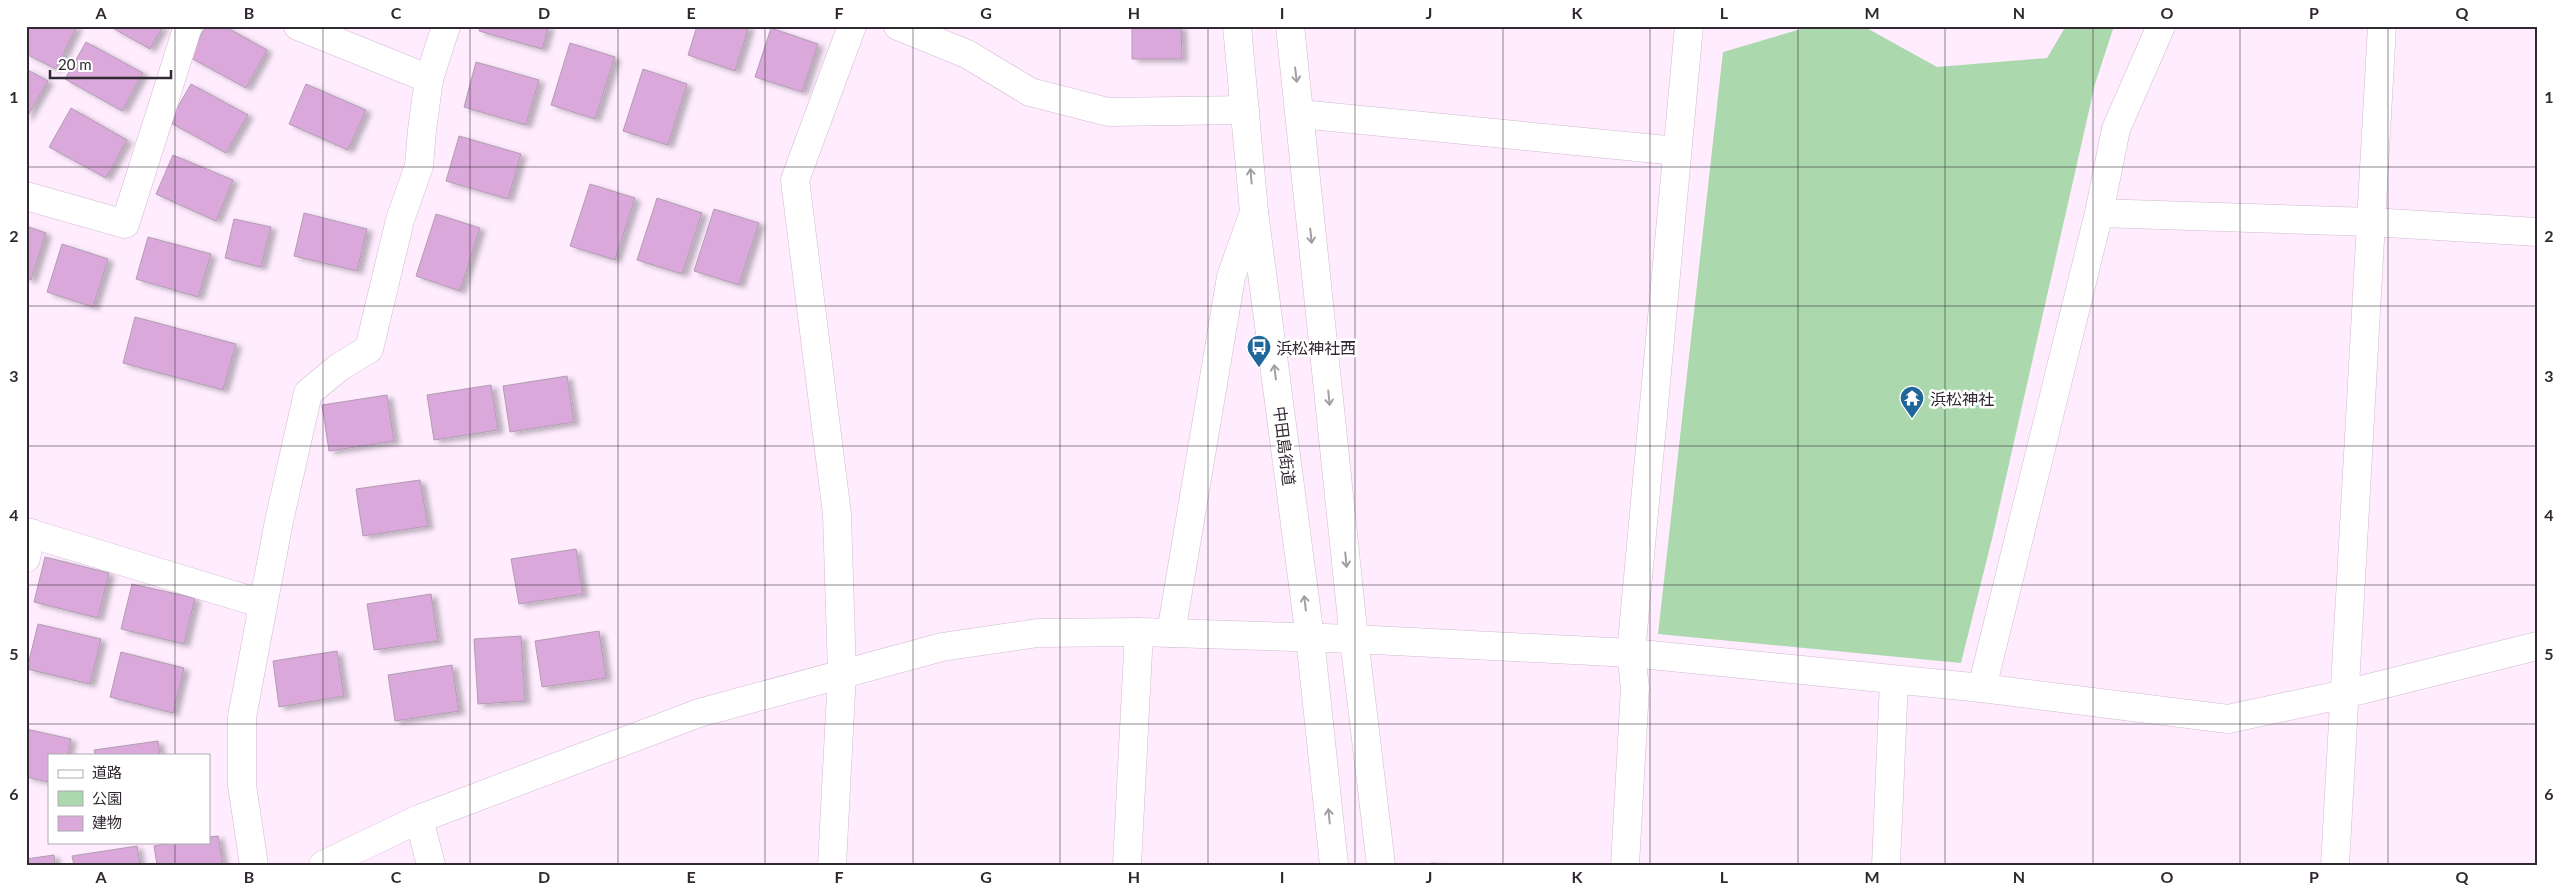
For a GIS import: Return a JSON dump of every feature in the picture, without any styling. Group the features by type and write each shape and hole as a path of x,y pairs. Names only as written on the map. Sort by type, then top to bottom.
{"street":[{"path":"26,196 124,224 188,26"},
{"path":"298,26 429,80"},
{"path":"254,865 242,785 242,717 263,604 308,393 338,368 369,349 400,220 419,166 429,80 446,26"},
{"path":"832,865 842,673 837,514 795,180 852,26"},
{"path":"898,26 967,54 1030,92 1108,112 1245,110"},
{"name":"中田島街道","path":"1237,26 1254,212 1310,638 1334,865"},
{"path":"1290,26 1354,639 1381,865"},
{"path":"1625,865 1635,688 1631,654 1689,26"},
{"path":"1982,688 2099,212 2116,129 2161,26"},
{"path":"2335,865 2382,26"},
{"path":"1300,114 1677,151"},
{"path":"1171,633 1231,277 1254,212"},
{"path":"2099,212 2371,222 2537,232"},
{"path":"28,541 263,604"},
{"path":"1127,865 1139,632"},
{"path":"323,865 419,819 699,713 942,647 1038,633 1139,632 1354,639 1631,654 1894,681 1982,688 2228,719 2345,694 2537,646"},
{"path":"1886,865 1894,681"},
{"path":"419,819 431,865"}],"green space":[{"path":"1811,26 1863,26 1937,67 2047,58 2066,26 2114,26 2095,84 1992,539 1961,663 1658,634 1723,52"}],"building":[{"path":"26,26 77,26 56,69 26,54"},
{"path":"109,26 163,26 150,49"},
{"path":"206,26 224,26 267,50 246,88 189,57"},
{"path":"481,26 549,26 542,49 479,31"},
{"path":"697,26 749,26 735,71 688,55"},
{"path":"1132,26 1181,26 1182,59 1132,59"},
{"path":"771,28 818,44 802,92 755,77"},
{"path":"86,42 143,73 122,111 65,79"},
{"path":"570,43 615,57 595,119 551,105"},
{"path":"476,62 539,80 526,125 464,107"},
{"path":"26,69 48,81 26,119"},
{"path":"643,69 687,84 668,145 623,131"},
{"path":"191,84 248,115 226,153 169,122"},
{"path":"306,84 366,110 348,150 289,124"},
{"path":"71,108 127,140 106,178 49,147"},
{"path":"459,136 521,154 508,199 446,181"},
{"path":"173,155 233,180 216,221 156,194"},
{"path":"590,184 635,198 615,260 570,246"},
{"path":"657,198 702,213 682,274 637,260"},
{"path":"714,209 759,223 739,285 694,271"},
{"path":"304,213 367,229 357,271 294,256"},
{"path":"436,214 480,228 460,291 416,276"},
{"path":"234,219 271,227 261,267 225,258"},
{"path":"26,226 46,233 31,280 26,279"},
{"path":"148,237 211,254 198,297 136,279"},
{"path":"62,244 108,259 93,307 47,292"},
{"path":"135,317 236,344 223,390 123,363"},
{"path":"567,376 574,422 510,432 503,386"},
{"path":"491,385 498,430 434,440 427,395"},
{"path":"387,395 394,441 329,451 322,405"},
{"path":"420,480 428,526 363,536 356,489"},
{"path":"576,549 583,594 519,604 511,559"},
{"path":"45,557 109,573 98,618 34,602"},
{"path":"132,584 195,598 184,644 121,629"},
{"path":"431,594 438,641 374,650 367,604"},
{"path":"38,624 101,639 90,684 27,669"},
{"path":"599,631 606,678 542,687 535,641"},
{"path":"521,636 525,701 478,704 474,639"},
{"path":"337,651 344,696 279,707 273,661"},
{"path":"121,652 184,668 173,713 110,697"},
{"path":"452,665 459,711 395,721 388,675"},
{"path":"26,729 71,739 68,754 48,754 48,782 26,777"},
{"path":"158,741 160,754 95,754 94,750"},
{"path":"218,836 223,865 157,865 154,846 165,844 210,844 210,837"},
{"path":"137,846 140,865 74,865 72,856"},
{"path":"54,855 55,865 26,865 26,859"},
{"path":"1431,863 1466,865 1431,865"}],"place":[{"name":"浜松神社西","path":"1259,368"},
{"name":"浜松神社","path":"1912,419"}]}
